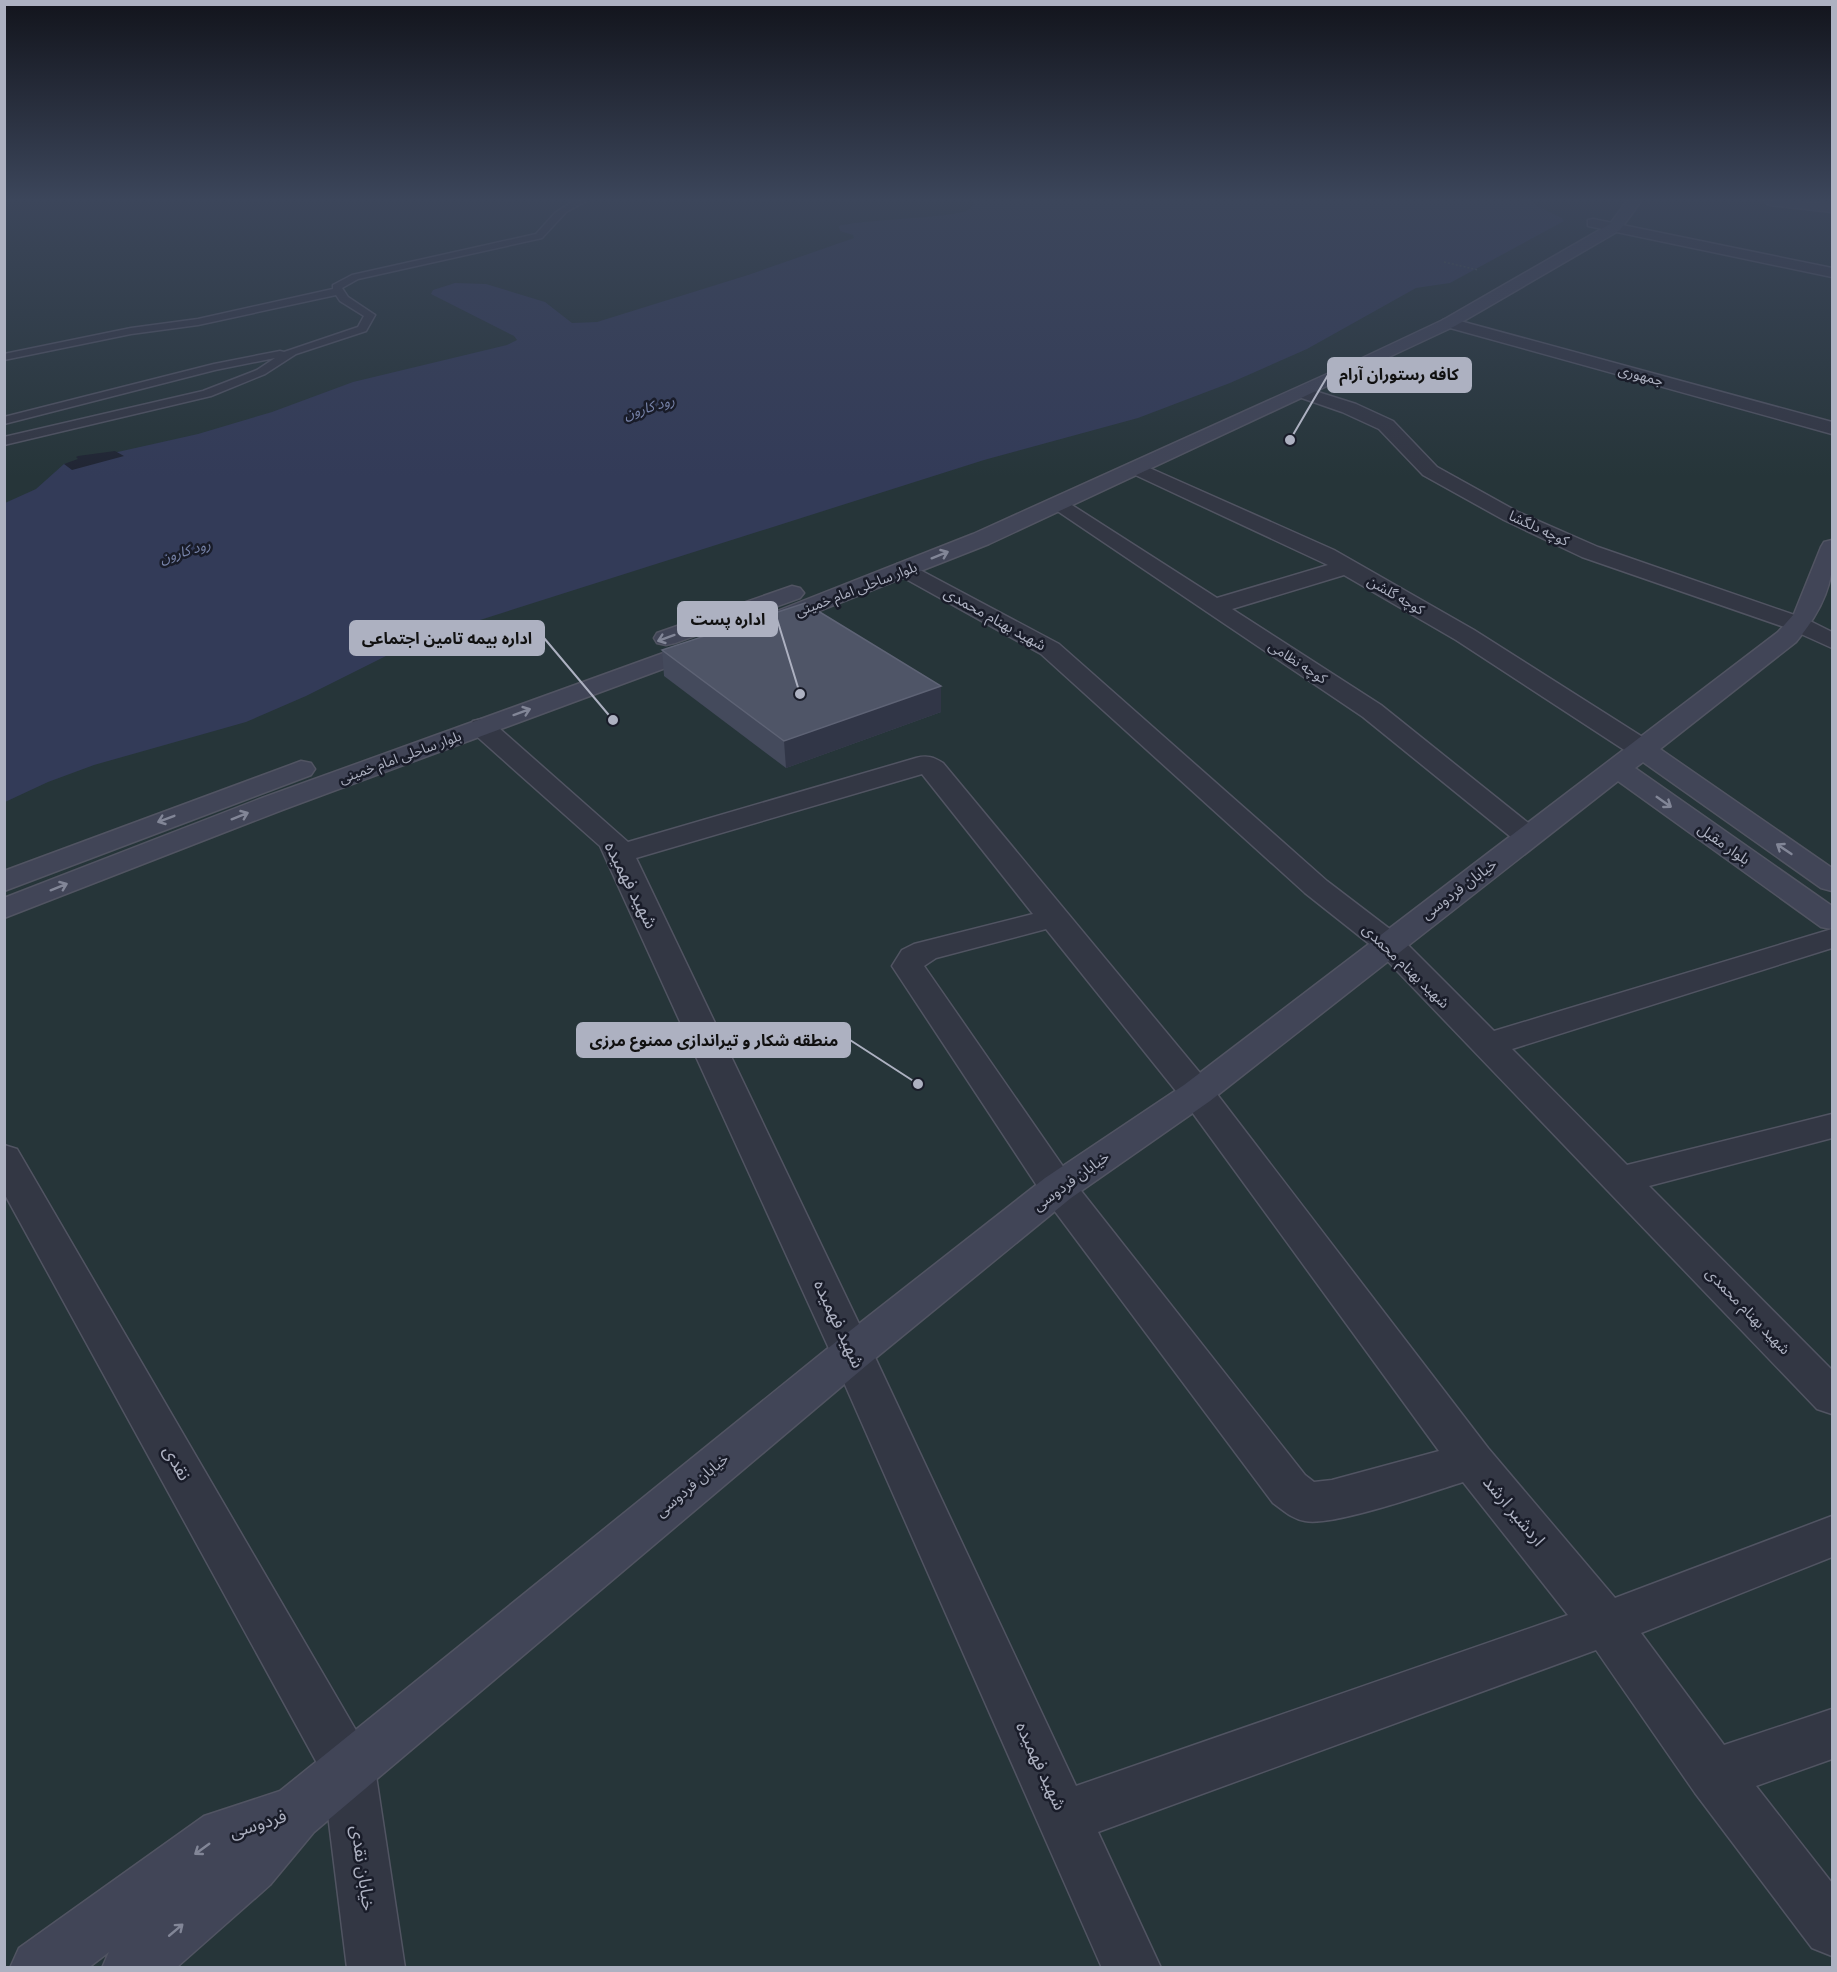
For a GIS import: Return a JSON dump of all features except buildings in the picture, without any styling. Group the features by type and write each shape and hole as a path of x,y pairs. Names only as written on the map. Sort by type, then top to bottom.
{"main road":[{"name":"بلوار ساحلی امام خمینی","path":"478,717 833,599 905,569 1057,504 1302,392 1485,293"},
{"name":"بلوار ساحلی امام خمینی","path":"4,909 272,804 478,717 956,529 1438,320"},
{"name":"خیابان فردوسی","path":"295,1813 852,1353 1058,1188 1197,1093 1388,943 1787,638 1804,616 1833,547"},
{"name":"بلوار مقبل","path":"1629,758 1833,882"},
{"name":"بلوار مقبل","path":"1629,758 1833,920"},
{"name":"بلوار ساحلی امام خمینی","path":"4,882 318,762"},
{"name":"فردوسی","path":"39,1968 223,1835 295,1813"},
{"name":"فردوسی","path":"131,1968 251,1866 295,1813"}],"street":[{"name":"جمهوری","path":"1438,320 1833,428"},
{"name":"کوچه دلگشا","path":"1302,392 1349,408 1386,425 1430,471 1511,516 1590,552 1798,624 1833,641"},
{"name":"کوچه گلشن","path":"1136,468 1326,555 1465,635 1629,758"},
{"name":"کوچه نظامی","path":"1057,504 1372,711 1527,836"},
{"path":"1213,607 1347,567"},
{"name":"شهید بهنام محمدی","path":"905,569 1050,649 1316,887 1388,943 1619,1180 1828,1386"},
{"name":"شهید فهمیده","path":"478,717 614,842 852,1353 1132,1968"},
{"name":"اردشیر ارشد","path":"619,854 926,764 933,769 1197,1093 1472,1461 1606,1624 1714,1775 1833,1928"},
{"path":"1053,918 924,951 913,957 908,966 1058,1188 1289,1489 1306,1502 1332,1500 1472,1461"},
{"path":"1487,1045 1833,938"},
{"path":"1619,1180 1833,1126"},
{"name":"نقدی","path":"4,1158 349,1768"},
{"path":"1064,1817 1606,1624 1833,1536"},
{"path":"1714,1775 1833,1734"},
{"name":"خیابان نقدی","path":"349,1768 376,1968"}],"lane":[{"path":"4,357 131,331 198,322 330,293"},
{"path":"4,421 214,367 292,352 362,329 370,315 344,299 340,293"},
{"path":"5,440 207,394 261,372 292,352"},
{"path":"106,395 127,413"}],"shaded area":[{"path":"5,293 1832,293 1832,1967 5,1967"}],"water":[{"name":"رود کارون","path":"431,293 516,293 545,302 572,323 597,322 690,293 1407,293 1307,349 1230,383 1138,418 984,460 420,639 306,696 246,722 94,765 48,782 5,802 5,503 36,489 64,464 198,434 272,412 353,382 507,345 517,340 514,336"}],"pier":[{"path":"115,451 124,456 72,470 64,464 78,459 76,457 78,456"}],"place":[{"name":"کافه رستوران آرام","path":"1290,440"},
{"name":"اداره پست","path":"800,694"},
{"name":"اداره بیمه تامین اجتماعی","path":"613,720"},
{"name":"منطقه شکار و تیراندازی ممنوع مرزی","path":"918,1084"}]}
